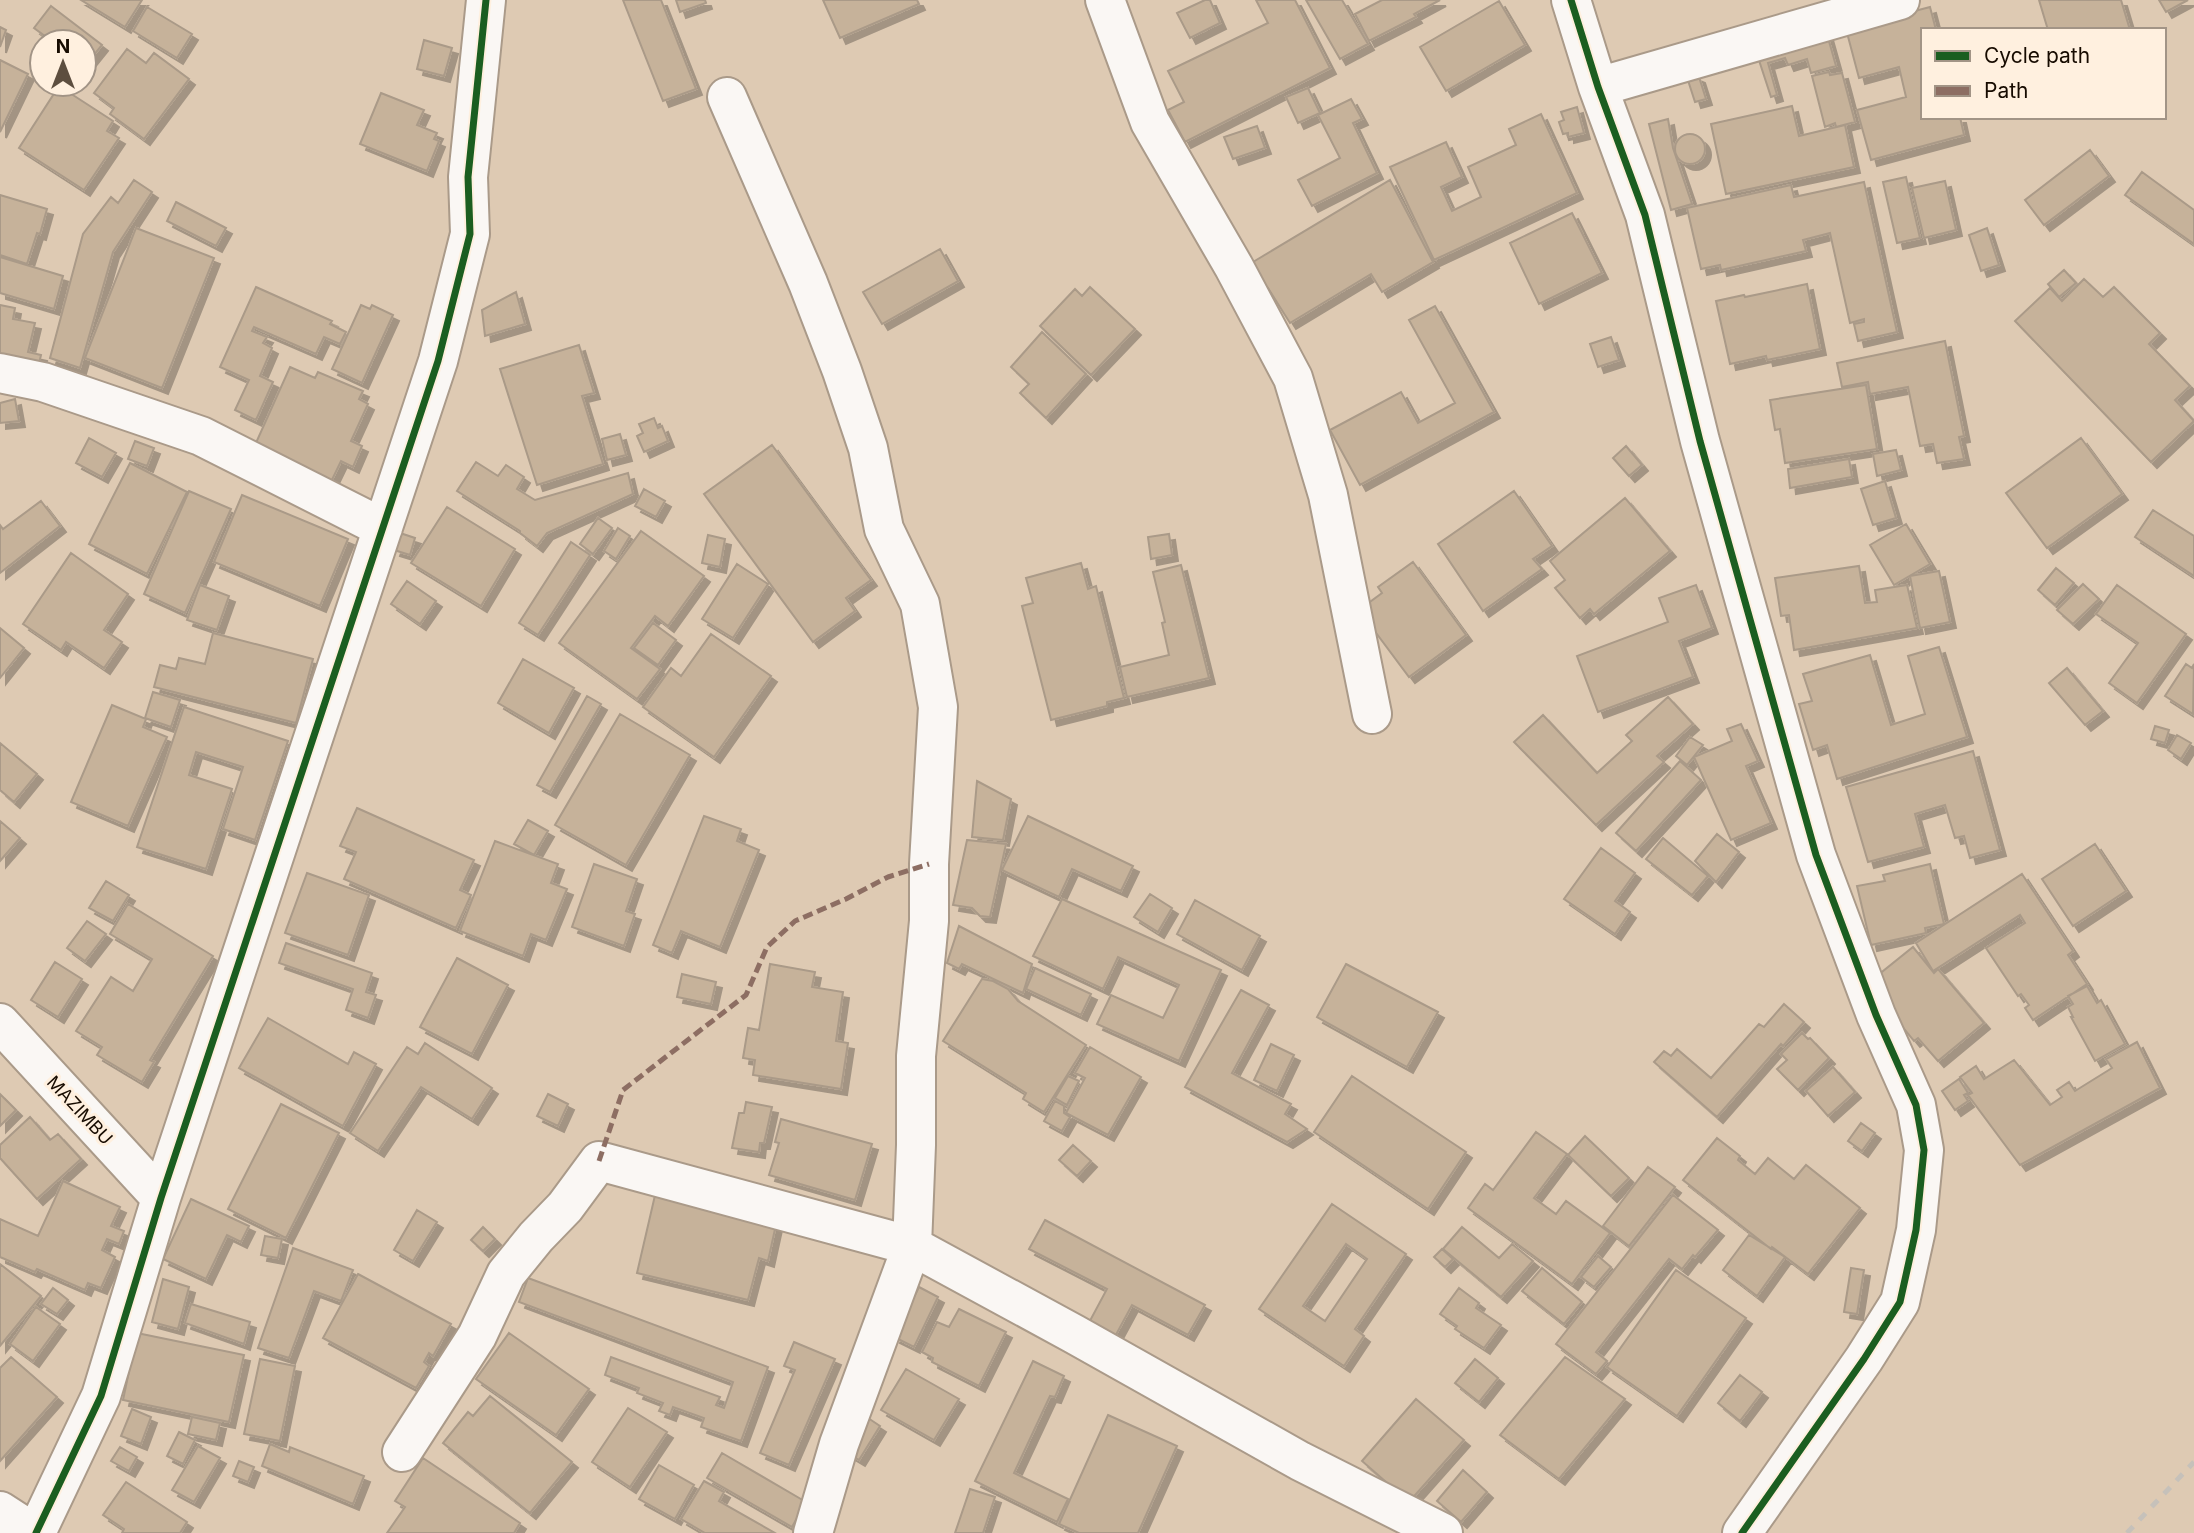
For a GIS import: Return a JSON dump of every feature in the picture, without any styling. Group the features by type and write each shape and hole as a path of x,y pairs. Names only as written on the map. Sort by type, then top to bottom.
{"street":[{"path":"0,1511 35,1533 101,1396 161,1198 438,361 470,234 468,177 486,0"},
{"path":"1105,0 1150,122 1234,267 1293,378 1328,495 1373,714"},
{"path":"1570,0 1598,87 1645,215 1700,441 1816,856 1876,1015 1916,1105 1924,1150 1916,1230 1900,1302 1864,1359 1742,1533"},
{"path":"1598,87 1900,0"},
{"path":"727,97 808,283 842,371 867,448 884,529 920,604 938,708 929,864 929,921 915,1056 916,1145 912,1246 839,1444 813,1533"},
{"path":"0,373 43,382 201,436 383,528"},
{"name":"MAZIMBU","path":"0,1023 161,1198"},
{"path":"402,1452 477,1336 506,1274 565,1207 599,1161 912,1246 1300,1461 1443,1533"}],"building":[{"path":"81,0 142,0 125,27"},
{"path":"623,0 661,0 696,89 663,101"},
{"path":"676,0 705,0 706,3 680,12"},
{"path":"823,0 917,0 919,4 840,38"},
{"path":"1210,0 1220,23 1190,38 1177,13"},
{"path":"1256,0 1295,0 1330,68 1185,142 1168,110 1184,102 1168,71 1268,23"},
{"path":"1306,0 1342,0 1368,44 1340,59"},
{"path":"1382,0 1440,0 1414,14 1416,17 1369,41 1355,14"},
{"path":"2039,0 2121,0 2129,28 2047,28"},
{"path":"2159,0 2188,0 2166,12"},
{"path":"1499,1 1525,45 1446,91 1420,47"},
{"path":"51,6 80,28 34,28"},
{"path":"147,7 192,34 177,58 133,31"},
{"path":"1930,7 1935,28 1921,28 1921,119 1960,119 1964,135 1871,160 1857,110 1906,97 1899,67 1859,78 1846,29"},
{"path":"0,27 6,30 0,47"},
{"path":"1825,27 1836,66 1811,73 1807,59 1788,65 1785,58 1768,63 1777,95 1771,97 1756,51"},
{"path":"424,40 452,48 444,76 417,69"},
{"path":"127,49 146,63 154,53 189,79 144,139 110,114 114,108 98,96 98,88"},
{"path":"0,60 28,74 0,132"},
{"path":"1685,71 1699,77 1706,99 1695,102"},
{"path":"1829,72 1830,75 1842,73 1855,122 1836,127 1835,123 1825,127 1812,76"},
{"path":"1308,88 1320,113 1298,123 1286,97"},
{"path":"381,93 424,110 417,125 437,133 434,139 439,141 427,171 360,144"},
{"path":"51,98 78,98 113,121 107,131 119,138 84,190 19,148"},
{"path":"1351,99 1362,119 1353,123 1377,173 1312,206 1298,180 1340,158 1318,115"},
{"path":"1792,106 1799,136 1845,125 1854,167 1726,194 1711,124"},
{"path":"1577,107 1584,133 1568,137 1568,133 1563,134 1559,122 1564,120 1561,112"},
{"path":"1541,114 1577,193 1434,260 1390,167 1446,142 1462,177 1441,187 1452,211 1481,197 1468,167 1516,145 1509,129"},
{"path":"1668,119 1673,148 1692,204 1671,210 1649,124"},
{"path":"1257,126 1265,148 1233,159 1224,137"},
{"path":"1690,134 1696,135 1704,143 1704,155 1696,163 1690,164 1684,163 1676,155 1675,149 1676,143 1684,135"},
{"path":"2090,150 2109,176 2044,225 2025,200"},
{"path":"2142,172 2194,210 2194,244 2125,195"},
{"path":"1906,177 1920,238 1897,243 1883,182"},
{"path":"134,180 152,192 113,252 80,368 50,358 83,234 111,197 118,203"},
{"path":"1390,180 1433,262 1382,292 1371,274 1290,323 1268,288 1264,290 1248,265"},
{"path":"1945,181 1956,230 1924,238 1912,188"},
{"path":"1864,182 1897,332 1858,341 1854,324 1864,322 1864,319 1850,323 1830,233 1803,240 1806,251 1721,270 1720,265 1701,269 1687,208 1791,185 1794,197"},
{"path":"0,195 47,209 27,264 0,255"},
{"path":"176,202 226,228 216,246 167,221"},
{"path":"1572,213 1602,273 1539,304 1510,243"},
{"path":"136,228 214,258 162,388 85,358"},
{"path":"1987,228 1999,265 1981,271 1969,235"},
{"path":"940,249 958,281 882,324 863,292"},
{"path":"0,257 63,276 54,309 0,293"},
{"path":"2064,270 2076,283 2059,297 2048,284"},
{"path":"2084,279 2103,297 2114,287 2160,333 2149,344 2190,386 2175,400 2194,421 2151,462 2015,321 2050,288 2062,301"},
{"path":"1807,284 1820,349 1767,360 1766,356 1730,364 1716,301"},
{"path":"256,287 332,321 330,324 346,332 340,344 324,337 316,354 254,327 252,331 267,337 263,343 272,348 260,376 273,382 256,420 235,410 249,380 220,367"},
{"path":"1090,287 1135,329 1091,375 1040,326 1075,289 1082,296"},
{"path":"516,292 525,324 485,336 482,310"},
{"path":"0,305 15,308 13,319 35,323 28,352 41,355 37,372 0,366"},
{"path":"361,305 370,309 372,305 393,315 362,383 332,369"},
{"path":"1435,306 1494,412 1360,485 1330,430 1401,392 1418,423 1455,403 1409,320"},
{"path":"1042,332 1086,374 1046,418 1020,393 1029,384 1011,367"},
{"path":"1611,337 1619,360 1598,367 1590,344"},
{"path":"1945,341 1964,436 1959,437 1964,459 1937,463 1933,444 1920,446 1908,387 1870,394 1868,382 1842,387 1837,363"},
{"path":"579,345 594,393 582,396 603,464 537,485 500,369"},
{"path":"290,367 315,378 318,372 363,391 359,399 368,404 351,441 362,446 353,467 341,461 328,488 251,454"},
{"path":"1866,385 1877,449 1785,463 1780,429 1775,430 1770,400"},
{"path":"15,399 19,421 0,423 0,403"},
{"path":"654,418 658,428 662,426 668,441 644,452 637,436 643,433 639,424"},
{"path":"620,434 626,455 607,460 602,439"},
{"path":"89,438 116,453 102,477 76,463"},
{"path":"2081,438 2122,494 2047,548 2006,493"},
{"path":"135,441 154,448 147,466 128,459"},
{"path":"772,445 871,580 846,598 855,611 813,642 704,494"},
{"path":"1626,446 1642,465 1629,476 1613,458"},
{"path":"1896,450 1901,470 1877,476 1873,454"},
{"path":"1849,459 1852,477 1790,488 1788,469"},
{"path":"476,462 498,476 506,465 524,477 517,489 535,500 628,473 633,494 547,533 537,546 520,531 457,491"},
{"path":"130,463 187,492 147,574 89,544"},
{"path":"1885,481 1896,518 1873,525 1861,489"},
{"path":"644,489 665,501 656,517 635,506"},
{"path":"189,491 231,509 185,613 144,594"},
{"path":"1514,491 1552,546 1533,559 1542,569 1483,611 1438,544"},
{"path":"242,495 348,539 320,606 214,562"},
{"path":"1625,498 1670,551 1594,614 1590,609 1580,618 1555,588 1565,580 1550,561"},
{"path":"41,501 60,526 0,573 0,525 3,529"},
{"path":"447,507 515,549 481,606 411,563"},
{"path":"2153,510 2194,536 2194,576 2135,537"},
{"path":"598,518 612,528 593,554 580,544"},
{"path":"1906,524 1930,564 1894,585 1870,545"},
{"path":"618,528 630,536 616,559 604,551"},
{"path":"641,531 704,576 668,626 655,616 631,648 660,669 637,699 559,643"},
{"path":"400,533 415,538 410,555 394,550"},
{"path":"1169,534 1172,555 1151,559 1148,537"},
{"path":"708,535 725,539 720,567 702,563"},
{"path":"571,542 590,555 538,635 519,623"},
{"path":"71,553 128,594 104,630 122,642 104,668 66,642 61,650 23,624"},
{"path":"1413,562 1466,635 1409,677 1359,610 1382,593 1378,587"},
{"path":"1081,563 1088,589 1096,586 1124,698 1107,702 1107,706 1051,720 1022,606 1033,603 1026,578"},
{"path":"737,564 768,584 733,638 702,619"},
{"path":"1181,565 1209,678 1127,697 1120,667 1169,655 1162,623 1165,622 1153,572"},
{"path":"1859,566 1865,603 1877,602 1875,590 1907,585 1917,628 1794,650 1789,615 1781,616 1775,578"},
{"path":"2056,568 2074,583 2055,605 2038,590"},
{"path":"1939,571 1950,622 1920,628 1910,576"},
{"path":"407,581 436,601 420,624 391,604"},
{"path":"2083,584 2099,599 2073,624 2057,610"},
{"path":"200,585 229,596 217,630 187,620"},
{"path":"1696,585 1712,628 1679,641 1693,677 1598,712 1577,656 1668,622 1659,598"},
{"path":"2117,585 2186,634 2137,703 2109,683 2138,643 2096,614"},
{"path":"653,623 676,640 658,665 634,648"},
{"path":"0,628 24,648 0,678"},
{"path":"213,633 313,659 296,723 154,687 160,665 176,669 179,658 205,664"},
{"path":"711,634 771,676 714,757 643,707 671,668 681,676"},
{"path":"1939,647 1967,737 1837,779 1827,745 1813,750 1799,704 1812,701 1803,674 1870,655 1891,725 1925,714 1908,656"},
{"path":"523,659 574,688 549,733 498,703"},
{"path":"2186,664 2192,668 2194,664 2193,714 2165,696"},
{"path":"2067,668 2103,711 2085,725 2049,683"},
{"path":"153,692 180,700 171,727 145,718"},
{"path":"587,696 601,704 550,792 537,785"},
{"path":"1668,697 1693,724 1657,756 1664,762 1596,825 1514,742 1543,715 1597,773 1632,741 1626,735"},
{"path":"112,705 146,719 143,727 167,737 128,826 71,802"},
{"path":"184,707 288,741 255,840 223,829 243,767 196,752 189,775 232,789 206,869 137,847"},
{"path":"620,714 690,755 626,865 555,825"},
{"path":"1741,724 1758,761 1746,766 1771,823 1731,840 1694,757 1732,741 1727,729"},
{"path":"2155,726 2169,730 2165,743 2151,739"},
{"path":"2177,735 2191,743 2181,759 2168,750"},
{"path":"1690,737 1703,745 1687,765 1676,756"},
{"path":"0,743 37,774 14,802 0,790"},
{"path":"1973,751 2000,850 1970,858 1964,836 1955,838 1945,805 1915,814 1924,847 1868,862 1846,787"},
{"path":"1680,761 1701,780 1636,851 1616,833"},
{"path":"977,781 1011,799 1003,840 972,837"},
{"path":"357,808 474,860 460,890 471,895 456,928 344,879 356,852 340,846"},
{"path":"704,816 741,829 737,841 759,850 720,947 681,931 672,953 653,945"},
{"path":"1028,816 1133,866 1121,891 1072,869 1059,897 1002,870"},
{"path":"528,820 548,831 534,855 514,844"},
{"path":"0,821 20,838 0,861"},
{"path":"1717,834 1739,852 1716,882 1695,861"},
{"path":"1663,838 1708,876 1692,895 1646,859"},
{"path":"967,840 1006,844 990,917 980,916 972,908 953,905"},
{"path":"495,841 558,864 551,883 567,889 546,940 531,934 523,956 460,931"},
{"path":"2095,844 2126,891 2073,926 2042,879"},
{"path":"1601,848 1635,873 1615,901 1630,912 1615,934 1564,899"},
{"path":"594,864 637,879 626,911 635,914 624,946 572,927"},
{"path":"1930,864 1944,924 1925,928 1926,933 1871,945 1857,886 1885,881 1883,875"},
{"path":"307,873 369,895 348,955 285,933"},
{"path":"2022,874 2073,951 2068,955 2087,984 2033,1020 2025,1008 2029,1005 2021,994 2018,996 1986,948 2025,923 2020,915 1933,971 1916,943"},
{"path":"106,881 129,895 113,921 89,908"},
{"path":"1150,894 1172,908 1158,932 1134,917"},
{"path":"1062,899 1221,970 1179,1061 1097,1024 1111,995 1163,1018 1179,985 1118,957 1103,989 1033,956"},
{"path":"1195,900 1260,936 1242,970 1177,934"},
{"path":"128,904 213,956 150,1060 154,1062 142,1082 97,1055 102,1047 76,1031 111,977 133,991 152,959 110,934"},
{"path":"87,921 106,934 85,961 67,948"},
{"path":"959,926 1032,964 1023,993 962,964 959,969 947,963"},
{"path":"286,943 372,973 366,992 376,995 368,1018 346,1010 353,989 279,963"},
{"path":"1913,947 1934,973 1938,969 1984,1023 1938,1061 1918,1038 1914,1041 1867,984"},
{"path":"457,958 508,985 472,1054 420,1027"},
{"path":"55,962 82,979 58,1017 31,1000"},
{"path":"770,964 815,972 812,987 843,992 836,1041 848,1043 841,1089 753,1075 755,1060 743,1058 748,1028 759,1030"},
{"path":"1346,964 1438,1012 1407,1067 1317,1017"},
{"path":"1035,968 1091,994 1081,1015 1026,989"},
{"path":"682,974 716,982 711,1004 677,997"},
{"path":"982,979 1008,989 1018,1001 1086,1045 1044,1112 1023,1099 1026,1093 943,1041"},
{"path":"2087,986 2097,1003 2101,1000 2125,1044 2095,1061 2068,1007 2073,1004 2068,996"},
{"path":"1241,990 1269,1005 1232,1073 1291,1104 1285,1114 1307,1129 1287,1142 1185,1087"},
{"path":"1784,1004 1804,1022 1783,1046 1781,1044 1717,1117 1654,1062 1664,1051 1671,1056 1677,1049 1711,1078 1759,1024 1764,1027"},
{"path":"268,1018 348,1064 354,1052 376,1064 343,1126 239,1068"},
{"path":"1802,1033 1829,1058 1798,1090 1777,1069 1787,1060 1781,1054"},
{"path":"2137,1042 2160,1088 2020,1165 1968,1095 1972,1093 1960,1077 1976,1066 1984,1079 2014,1060 2050,1105 2062,1097 2057,1090 2069,1082 2075,1091 2112,1068 2106,1059"},
{"path":"425,1043 492,1088 472,1119 421,1087 378,1151 350,1133 407,1047 418,1054"},
{"path":"1271,1044 1294,1055 1277,1091 1254,1080"},
{"path":"1090,1047 1141,1077 1108,1135 1066,1113 1085,1078 1075,1073"},
{"path":"1833,1067 1855,1092 1828,1116 1806,1091"},
{"path":"1068,1076 1079,1081 1067,1105 1055,1098"},
{"path":"1352,1076 1466,1152 1428,1209 1314,1132"},
{"path":"1959,1079 1968,1093 1964,1095 1968,1101 1955,1110 1942,1091"},
{"path":"0,1094 16,1110 0,1126"},
{"path":"548,1094 568,1104 558,1126 537,1116"},
{"path":"1055,1101 1064,1106 1064,1113 1070,1117 1062,1131 1044,1121"},
{"path":"746,1102 772,1107 764,1143 760,1143 759,1152 732,1148 739,1113 744,1113"},
{"path":"281,1104 339,1133 286,1238 228,1209"},
{"path":"30,1117 50,1140 58,1134 81,1159 37,1199 0,1158 0,1145"},
{"path":"781,1119 872,1144 855,1200 769,1175 779,1143 775,1142"},
{"path":"1861,1123 1875,1133 1862,1151 1848,1141"},
{"path":"1536,1132 1567,1154 1534,1198 1556,1214 1566,1201 1610,1233 1572,1284 1468,1208 1485,1184 1493,1190"},
{"path":"1585,1136 1629,1178 1611,1196 1568,1155"},
{"path":"1717,1138 1740,1156 1738,1160 1755,1174 1768,1158 1794,1179 1806,1165 1860,1208 1808,1274 1772,1247 1771,1249 1683,1180"},
{"path":"1073,1145 1091,1161 1077,1176 1059,1160"},
{"path":"1648,1167 1675,1187 1629,1246 1603,1226"},
{"path":"63,1181 120,1207 111,1226 124,1231 119,1244 107,1239 102,1250 115,1257 101,1288 88,1283 85,1290 37,1269 35,1272 0,1257 0,1219 38,1236"},
{"path":"656,1191 777,1220 768,1261 759,1258 748,1300 637,1273"},
{"path":"1673,1195 1718,1230 1682,1269 1669,1259 1596,1352 1607,1361 1596,1374 1556,1344"},
{"path":"191,1199 249,1226 241,1242 227,1235 206,1279 163,1259"},
{"path":"1332,1204 1406,1254 1355,1329 1364,1336 1344,1366 1259,1309","holes":["1346,1244 1367,1259 1325,1321 1303,1306"]},
{"path":"417,1210 437,1222 413,1261 394,1250"},
{"path":"1045,1220 1205,1305 1188,1335 1132,1305 1111,1344 1085,1330 1107,1289 1029,1249"},
{"path":"483,1227 495,1239 483,1251 471,1240"},
{"path":"1462,1227 1499,1258 1512,1244 1533,1261 1501,1297 1443,1249"},
{"path":"1749,1235 1785,1257 1757,1296 1723,1270"},
{"path":"265,1236 282,1239 278,1258 261,1255"},
{"path":"293,1248 353,1270 341,1301 314,1291 289,1358 258,1348"},
{"path":"1442,1249 1453,1259 1445,1267 1434,1257"},
{"path":"1598,1256 1611,1267 1594,1287 1581,1277"},
{"path":"0,1264 41,1296 0,1346"},
{"path":"1542,1268 1582,1302 1564,1324 1522,1291"},
{"path":"1851,1268 1864,1270 1857,1314 1844,1312"},
{"path":"1676,1270 1746,1318 1677,1416 1607,1367"},
{"path":"358,1274 451,1324 433,1356 429,1353 424,1362 429,1366 416,1388 323,1338"},
{"path":"528,1278 768,1367 741,1441 701,1427 704,1418 673,1407 670,1415 659,1411 663,1403 637,1393 639,1388 605,1375 611,1357 720,1397 716,1405 724,1408 733,1382 519,1302"},
{"path":"163,1279 189,1287 178,1329 152,1322"},
{"path":"919,1287 938,1297 914,1347 894,1337"},
{"path":"53,1288 68,1300 57,1314 41,1304"},
{"path":"1459,1288 1479,1303 1476,1308 1501,1325 1484,1348 1455,1329 1457,1326 1440,1314"},
{"path":"191,1304 250,1322 244,1344 185,1323"},
{"path":"36,1307 60,1324 33,1361 10,1344"},
{"path":"959,1309 1006,1332 979,1386 932,1362 933,1358 922,1352 937,1322 949,1327"},
{"path":"137,1333 244,1355 229,1422 123,1400"},
{"path":"509,1333 589,1389 556,1435 476,1379"},
{"path":"794,1342 835,1359 789,1465 760,1453 795,1370 784,1366"},
{"path":"11,1357 57,1397 0,1461 0,1368"},
{"path":"1565,1357 1625,1399 1559,1479 1500,1435"},
{"path":"260,1359 295,1366 280,1441 244,1434"},
{"path":"1475,1359 1498,1378 1479,1402 1455,1383"},
{"path":"1033,1361 1064,1376 1055,1397 1050,1396 1014,1473 1068,1499 1057,1522 975,1481"},
{"path":"906,1369 959,1399 934,1440 881,1410"},
{"path":"1740,1375 1762,1392 1740,1421 1718,1403"},
{"path":"490,1396 572,1462 530,1513 443,1443 468,1412 473,1416"},
{"path":"1416,1399 1464,1440 1409,1502 1362,1461"},
{"path":"628,1408 667,1432 630,1487 592,1462"},
{"path":"132,1409 151,1417 141,1444 121,1436"},
{"path":"1108,1415 1177,1446 1138,1533 1079,1533 1059,1524"},
{"path":"865,1416 880,1426 859,1460 844,1451"},
{"path":"192,1417 220,1423 216,1440 188,1434"},
{"path":"179,1432 195,1440 183,1464 167,1456"},
{"path":"270,1444 289,1452 290,1447 364,1476 353,1504 262,1466"},
{"path":"198,1446 220,1458 194,1502 172,1490"},
{"path":"120,1447 137,1457 129,1471 111,1461"},
{"path":"722,1453 806,1502 792,1527 707,1478"},
{"path":"423,1458 520,1523 514,1533 387,1533 405,1507 395,1501"},
{"path":"239,1461 254,1467 248,1482 233,1476"},
{"path":"659,1465 694,1485 675,1519 639,1499"},
{"path":"1463,1470 1487,1492 1461,1522 1437,1501"},
{"path":"704,1481 724,1492 719,1501 775,1533 705,1533 681,1519"},
{"path":"126,1482 187,1522 180,1533 122,1533 124,1529 103,1515"},
{"path":"970,1489 995,1497 983,1533 955,1533"}],"railway":[{"path":"2127,1533 2194,1462"}],"marked path":[{"path":"599,1161 623,1090 746,995 767,947 795,921 888,877 929,864"}],"cycle path":[{"path":"36,1533 101,1396 161,1198 438,361 470,234 468,177 486,0"},
{"path":"1571,0 1598,87 1645,215 1700,441 1816,855 1876,1015 1916,1105 1924,1150 1916,1230 1900,1302 1864,1359 1742,1533"}]}
